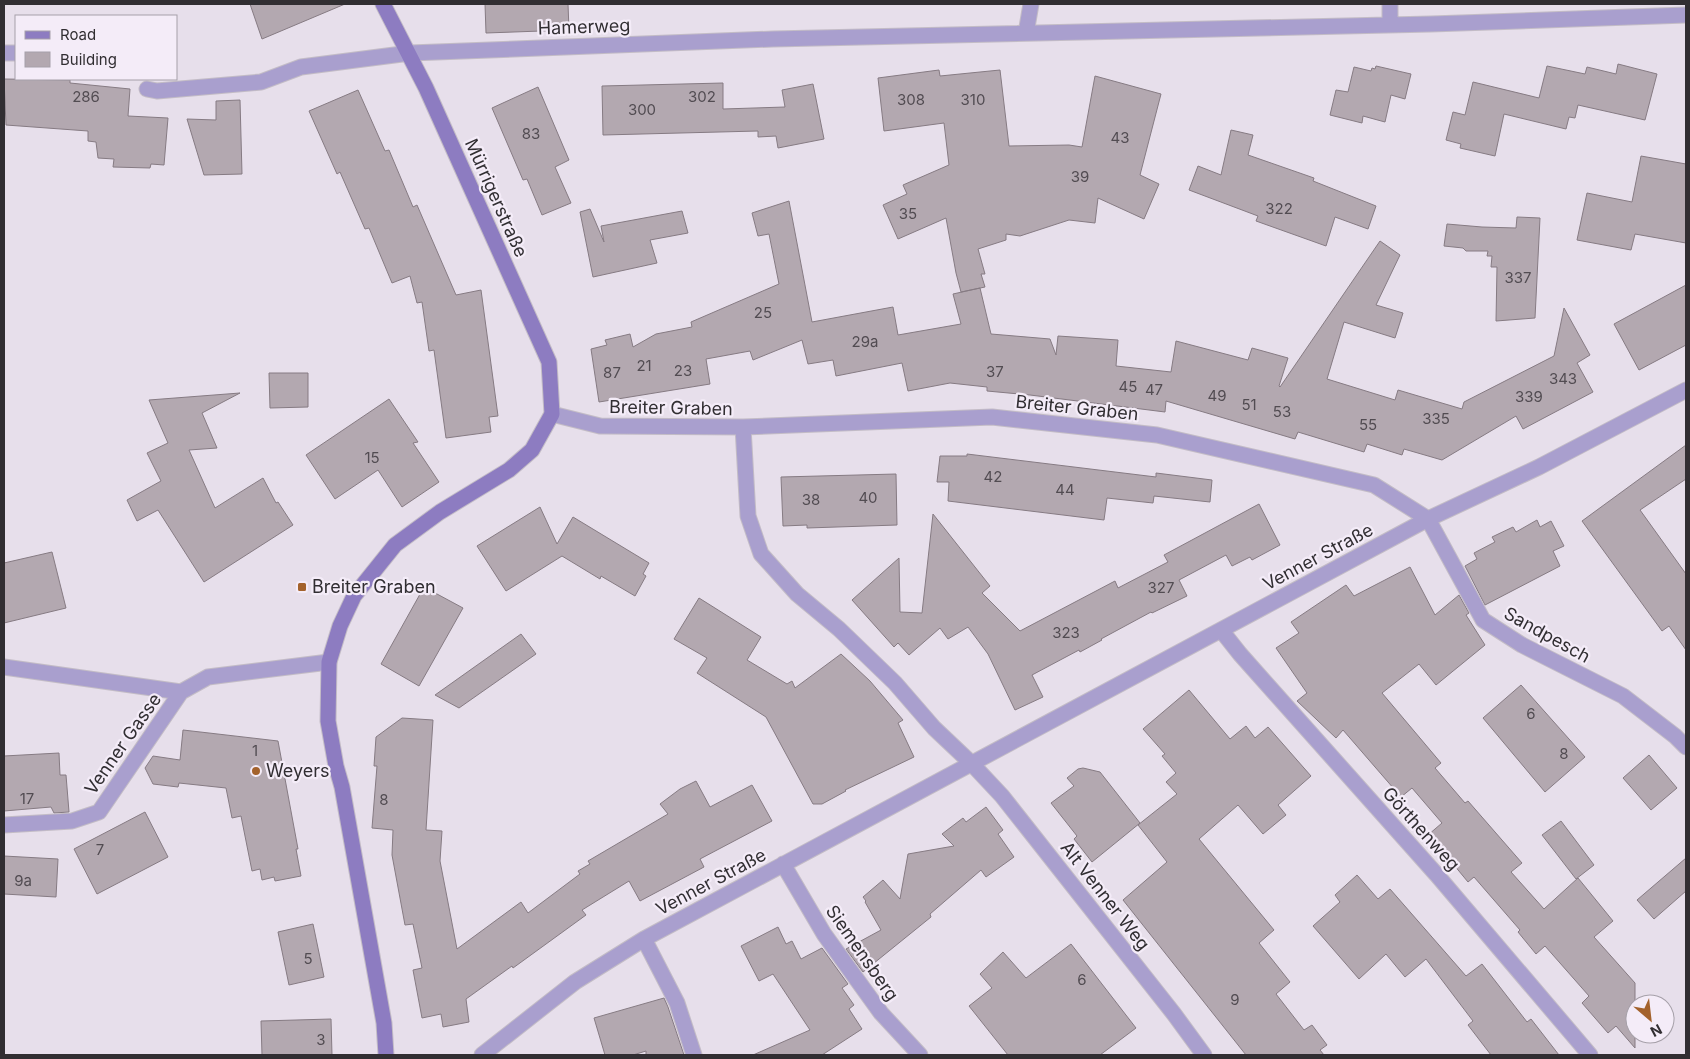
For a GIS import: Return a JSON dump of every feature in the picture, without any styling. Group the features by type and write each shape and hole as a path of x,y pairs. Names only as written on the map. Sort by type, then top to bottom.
{"street":[{"name":"Mürrigerstraße","path":"383,4 410,53 549,362 552,414"},
{"path":"1026,33 1031,4"},
{"path":"1390,4 1390,25"},
{"name":"Hamerweg","path":"147,88 158,91 262,82 301,67 410,53 773,39 1390,25 1686,16"},
{"name":"Venner Straße","path":"482,1055 575,982 644,939 1428,519 1539,467 1686,390"},
{"path":"386,1055 384,1023 342,787 336,766 328,720 329,662 340,626 354,596 395,545 440,512 509,470 532,450 552,414"},
{"name":"Breiter Graben","path":"552,414 600,426 743,427 992,417 1157,435 1374,485 1428,519"},
{"path":"743,427 748,516 761,554 797,594 839,629 895,683 934,728 972,764"},
{"name":"Sandpesch","path":"1428,519 1483,620 1522,645 1623,696 1675,736 1686,747"},
{"name":"Görthenweg","path":"1221,630 1246,661 1436,874 1590,1055"},
{"name":"Venner Gasse","path":"4,824 72,821 99,812 181,692 208,677 329,662"},
{"name":"Venner Gasse","path":"4,667 181,692"},
{"name":"Alt Venner Weg","path":"972,764 1002,796 1174,1014 1204,1055"},
{"name":"Siemensberg","path":"783,864 830,942 881,1013 920,1055"},
{"path":"644,939 676,1003 694,1055"}],"building":[{"path":"250,4 345,4 262,39"},
{"path":"485,4 568,4 569,30 486,33"},
{"path":"1618,64 1657,74 1645,120 1578,105 1575,118 1569,117 1566,129 1504,114 1495,156 1460,148 1461,144 1446,140 1453,112 1465,115 1473,82 1539,98 1547,66 1585,74 1587,67 1616,74"},
{"path":"1376,66 1411,74 1405,99 1391,95 1385,122 1363,116 1362,123 1330,115 1336,90 1348,92 1354,67 1371,71"},
{"path":"939,70 940,76 1000,70 1009,146 1069,145 1082,147 1095,76 1161,94 1140,175 1159,184 1144,219 1098,198 1095,223 1069,220 1020,236 1006,234 1006,240 978,249 985,274 981,274 985,287 961,292 946,218 898,239 883,205 907,194 903,185 949,165 944,123 884,131 878,78"},
{"path":"4,79 70,80 70,83 130,89 128,116 168,118 164,165 151,164 150,168 113,167 114,159 98,158 96,142 88,141 88,131 6,125"},
{"path":"723,83 723,109 785,107 782,90 813,84 824,139 778,148 776,136 758,137 758,131 603,135 602,86"},
{"path":"538,87 569,160 555,167 571,203 542,215 527,179 523,180 492,108"},
{"path":"358,90 385,151 389,150 413,207 417,205 456,295 481,290 498,416 489,417 491,432 446,438 434,350 429,351 422,302 417,303 410,276 392,283 369,228 365,229 340,172 337,174 309,111"},
{"path":"240,100 242,174 204,175 187,119 216,120 216,101"},
{"path":"1231,130 1253,135 1248,155 1314,178 1313,181 1376,206 1368,229 1335,217 1326,246 1256,221 1258,216 1189,190 1198,166 1221,175"},
{"path":"1641,156 1686,164 1686,243 1635,234 1631,250 1577,240 1587,193 1632,202"},
{"path":"789,201 812,322 893,307 898,335 961,324 953,294 980,288 991,334 1050,339 1056,355 1058,336 1118,340 1116,366 1171,372 1176,341 1248,360 1252,348 1288,358 1280,387 1380,241 1400,255 1376,305 1403,313 1395,338 1344,322 1327,379 1395,400 1398,390 1462,409 1464,402 1554,356 1564,308 1590,355 1577,363 1593,392 1523,429 1516,416 1442,460 1404,449 1402,455 1367,444 1364,452 1298,432 1295,439 1166,401 1165,412 987,391 987,387 950,383 908,391 902,363 836,376 833,360 808,364 802,340 753,360 750,351 706,359 710,384 599,402 591,349 607,345 605,340 630,334 633,347 656,334 692,327 691,322 779,284 769,234 758,236 752,213"},
{"path":"590,209 604,242 601,226 682,211 688,233 650,240 657,263 593,277 580,212"},
{"path":"1517,217 1540,218 1535,318 1496,321 1497,267 1491,267 1492,256 1487,256 1488,251 1466,251 1463,248 1444,246 1447,224 1516,228"},
{"path":"1686,285 1686,345 1639,370 1614,324"},
{"path":"269,373 308,373 308,407 270,408"},
{"path":"240,393 202,413 217,448 189,450 215,508 263,478 276,503 278,502 293,525 204,582 158,510 137,521 127,500 161,481 147,453 168,443 149,400"},
{"path":"389,399 418,442 413,443 439,482 402,507 378,470 335,499 306,455"},
{"path":"1686,445 1686,479 1640,510 1686,574 1686,650 1669,626 1662,631 1582,521"},
{"path":"967,454 1156,477 1156,473 1212,480 1210,502 1154,496 1153,503 1107,498 1104,520 948,501 949,482 937,482 940,456 967,456"},
{"path":"896,474 897,525 807,528 807,525 783,526 781,477"},
{"path":"1259,504 1280,545 1252,560 1250,557 1232,566 1226,555 1179,580 1187,596 1151,612 1080,652 1079,650 1032,675 1043,697 1015,710 988,654 968,627 948,639 940,628 909,655 898,643 894,647 852,600 899,558 900,612 922,613 933,514 990,586 982,593 1020,631 1115,581 1118,588 1168,562 1164,555"},
{"path":"540,507 557,544 573,517 649,563 643,574 646,576 635,596 601,576 600,579 562,556 506,591 477,546"},
{"path":"1537,520 1540,527 1551,521 1564,546 1553,551 1560,566 1485,605 1465,566 1477,559 1474,553 1495,542 1492,537 1513,527 1516,532"},
{"path":"52,552 66,608 4,623 4,563"},
{"path":"1410,567 1435,615 1459,595 1469,613 1466,615 1485,645 1436,685 1419,664 1382,693 1441,763 1435,768 1465,803 1468,801 1522,863 1511,872 1544,909 1578,878 1613,921 1594,937 1635,983 1635,994 1625,994 1625,1036 1616,1026 1608,1033 1582,1003 1589,996 1545,946 1536,954 1518,932 1520,930 1474,877 1468,882 1428,835 1442,823 1412,788 1401,797 1343,730 1336,738 1297,701 1307,693 1276,648 1299,633 1291,622 1346,585 1354,596"},
{"path":"424,587 463,608 419,686 381,664"},
{"path":"699,598 761,637 747,660 787,684 792,681 795,688 841,654 870,681 903,720 898,723 914,757 845,790 822,804 813,804 766,717 697,673 707,658 674,639"},
{"path":"521,634 536,654 459,708 435,695"},
{"path":"1521,685 1585,757 1545,792 1483,718"},
{"path":"1189,690 1230,739 1246,726 1255,738 1268,727 1311,776 1278,805 1286,815 1263,834 1238,805 1199,839 1274,930 1259,943 1290,982 1276,994 1304,1030 1312,1025 1327,1045 1320,1050 1324,1055 1246,1055 1123,900 1167,862 1138,825 1177,794 1166,782 1176,773 1162,756 1165,754 1143,729"},
{"path":"402,718 433,720 426,830 442,831 440,861 457,949 521,902 528,913 580,874 578,871 590,864 588,861 668,814 660,804 680,789 696,781 710,807 752,785 772,821 700,859 704,867 640,901 629,881 582,910 586,915 513,968 512,966 466,999 469,1022 443,1027 441,1014 422,1018 413,970 422,968 413,924 405,925 392,855 393,830 372,828 377,766 374,766 376,737"},
{"path":"183,730 278,741 298,849 296,849 301,876 275,881 274,877 262,880 260,869 252,871 241,816 232,818 226,788 179,783 178,787 153,784 145,768 153,756 180,760"},
{"path":"59,753 60,775 66,775 69,812 54,813 51,807 4,811 4,756"},
{"path":"1649,755 1677,788 1651,810 1623,778"},
{"path":"1083,768 1100,772 1140,823 1092,862 1074,839 1077,836 1051,803 1074,786 1067,778 1078,769"},
{"path":"986,807 1003,830 998,834 1014,857 986,877 981,870 930,914 931,917 863,972 846,949 881,930 863,897 883,880 900,899 908,854 954,846 942,834 963,818 966,822"},
{"path":"145,812 168,857 97,894 74,849"},
{"path":"1561,821 1594,865 1576,879 1542,835"},
{"path":"4,856 58,859 56,897 4,894"},
{"path":"1686,858 1686,891 1654,919 1637,900"},
{"path":"1357,875 1378,899 1390,889 1466,976 1482,964 1527,1022 1531,1019 1559,1055 1491,1055 1468,1025 1473,1021 1426,959 1405,977 1386,954 1359,979 1313,926 1340,902 1335,895"},
{"path":"313,924 324,977 289,985 278,932"},
{"path":"778,927 786,944 792,941 801,959 822,948 848,984 842,988 854,1005 849,1009 862,1029 822,1055 753,1055 810,1030 773,974 759,981 741,946"},
{"path":"1071,944 1136,1028 1100,1055 1008,1055 969,1006 992,988 980,974 1003,952 1026,978"},
{"path":"664,998 684,1055 646,1055 646,1051 633,1055 605,1055 594,1018"},
{"path":"331,1019 332,1055 262,1055 261,1021"}],"place":[{"name":"Breiter Graben","path":"302,587"},
{"name":"Weyers","path":"256,771"}]}
